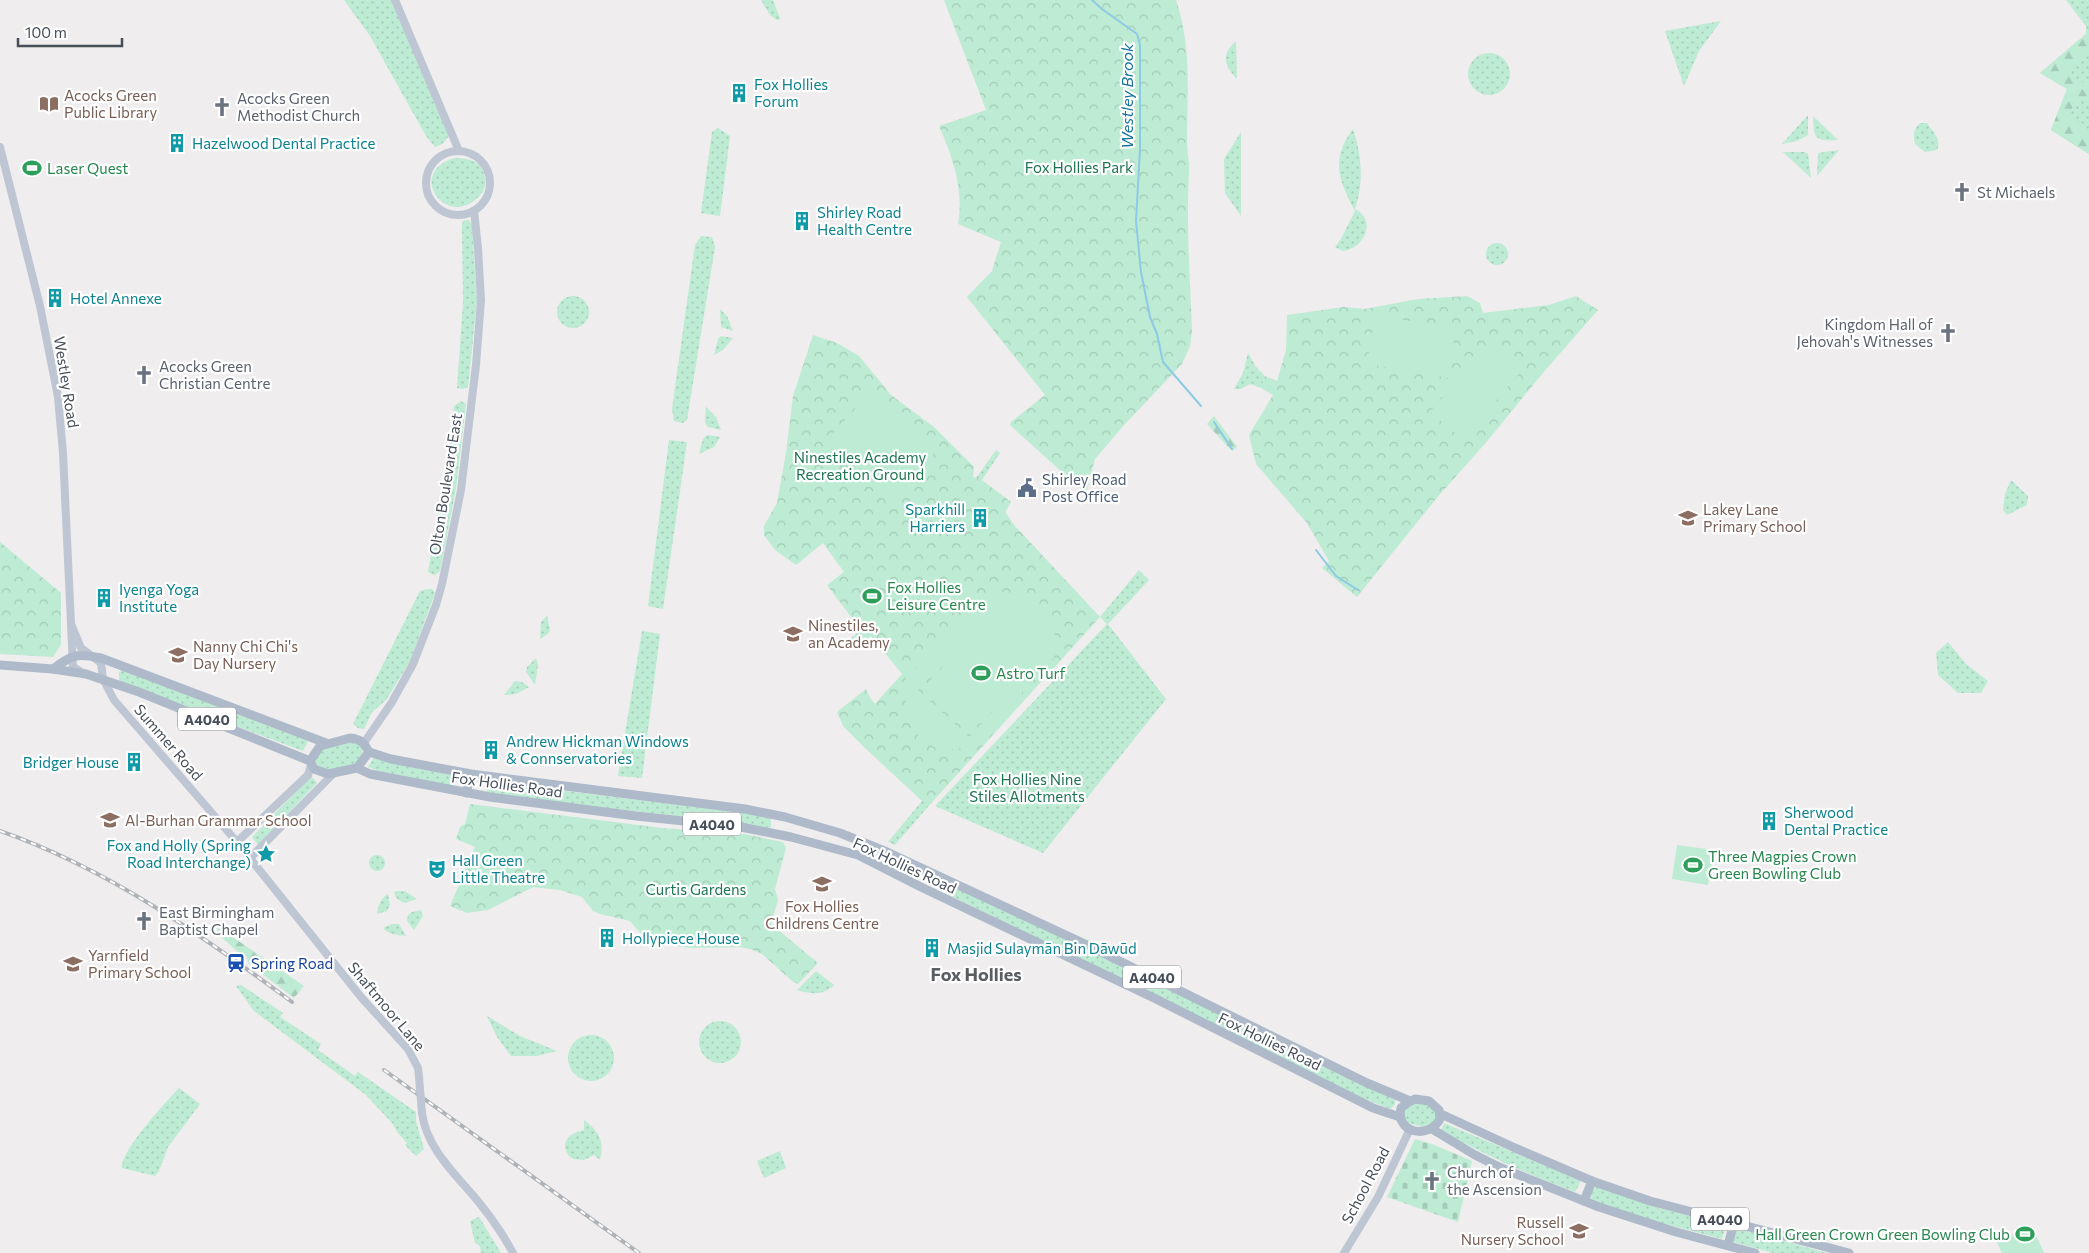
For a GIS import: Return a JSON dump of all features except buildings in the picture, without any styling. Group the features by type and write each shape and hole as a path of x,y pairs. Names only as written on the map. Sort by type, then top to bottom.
{"main road":[{"path":"395,0 459,151"},
{"name":"Westley Road","path":"0,147 40,306 58,397 63,453 73,655"},
{"path":"459,151 476,158 482,163 488,175 489,186 487,196 474,211 459,215 444,212 434,205 427,192 426,178 434,162 445,154 459,151"},
{"name":"Olton Boulevard East","path":"364,743 392,702 413,664 436,605 442,584 461,490 476,365 481,300 474,211"},
{"name":"Westley Road","path":"72,626 81,648 90,656"},
{"path":"53,669 73,655"},
{"path":"73,655 73,667 86,674"},
{"name":"A4040","path":"73,655 90,656 154,677 326,743"},
{"name":"Summer Road","path":"90,656 101,663 103,679 114,700 237,842"},
{"name":"A4040","path":"0,665 53,669 86,674 103,679 310,763"},
{"path":"237,842 308,775 310,763 320,746 350,738 359,739 364,743 369,752 357,768 333,774 321,773 314,769 310,763"},
{"name":"Fox Hollies Road","path":"369,752 391,759 471,774 745,809 840,833 936,874 1367,1083 1410,1101"},
{"name":"Fox Hollies Road","path":"357,768 370,774 466,793 636,816 741,827 858,855 1154,998 1373,1108 1400,1117"},
{"path":"250,858 333,774"},
{"path":"466,793 471,774"},
{"path":"780,835 785,818"},
{"name":"Shaftmoor Lane","path":"237,842 362,997 408,1049 418,1068 424,1128 434,1148 489,1215 513,1253"},
{"path":"1419,1099 1429,1101 1436,1107 1441,1114 1432,1129 1420,1132 1402,1124 1400,1117 1401,1108 1410,1101 1419,1099"},
{"name":"A4040","path":"1441,1114 1592,1181 1650,1201 1849,1253"},
{"name":"School Road","path":"1344,1253 1378,1197 1410,1128"},
{"name":"A4040","path":"1432,1129 1499,1167 1584,1201 1648,1224 1755,1253"},
{"path":"1584,1201 1592,1181"},
{"path":"1728,1245 1734,1223"}],"green space":[{"path":"344,0 391,0 449,136 442,144 435,147 426,136 370,36"},
{"path":"761,0 773,0 780,19 777,20 770,15"},
{"name":"Fox Hollies Park","path":"944,0 1176,0 1184,35 1188,71 1188,232 1192,331 1190,346 1182,364 1125,424 1095,459 1086,494 1010,425 1011,422 1045,395 967,297 992,271 1001,242 958,224 960,198 956,174 939,126 986,110"},
{"path":"2066,0 2089,0 2089,154 2051,130 2067,89 2040,73 2086,34 2086,26"},
{"path":"1721,21 1699,51 1684,86 1665,31"},
{"path":"2086,34 2089,37 2089,55 2071,69 2073,79 2089,84 2089,100 2074,99 2071,114 2089,130 2089,154 2051,130 2067,89 2040,73"},
{"path":"1236,41 1237,78 1226,63 1226,54"},
{"path":"1493,53 1501,56 1507,62 1510,74 1507,86 1501,92 1485,95 1477,92 1471,86 1468,70 1471,62 1477,56"},
{"path":"1808,115 1808,135 1797,141 1782,144"},
{"path":"1813,116 1838,140 1824,140 1817,137 1814,130"},
{"path":"1920,123 1927,123 1938,139 1937,150 1925,152 1915,144 1914,133"},
{"path":"718,128 730,136 720,216 701,213 712,132"},
{"path":"1353,129 1361,169 1360,189 1355,209 1362,214 1367,226 1362,239 1357,245 1343,251 1335,247 1355,211 1341,180 1339,160 1341,150"},
{"path":"1241,132 1241,216 1225,193 1224,159"},
{"path":"1839,150 1817,176 1818,153"},
{"path":"1783,152 1805,152 1808,154 1811,178"},
{"path":"455,158 476,162 482,169 485,182 481,194 468,204 456,207 445,203 436,196 432,186 433,175 440,165"},
{"path":"464,220 469,220 472,225 477,301 468,387 463,389 457,388 463,303 462,224"},
{"path":"701,236 712,237 715,247 687,420 683,423 674,421 672,409 695,245"},
{"path":"1497,243 1505,246 1508,254 1505,262 1497,265 1489,262 1486,254 1489,246"},
{"path":"573,296 579,297 584,301 588,306 588,318 584,323 579,327 573,328 567,327 562,323 558,318 557,312 558,306 562,301 567,297"},
{"path":"1467,296 1480,303 1483,313 1549,305 1576,296 1598,310 1435,500 1357,597 1322,568 1329,561 1307,523 1256,464 1249,435 1273,395 1261,388 1265,376 1277,381 1286,350 1287,315 1343,307 1365,309 1418,299"},
{"path":"720,309 727,316 733,331 721,327"},
{"path":"1375,315 1456,329 1448,378 1367,364"},
{"name":"Ninestiles Academy Recreation Ground","path":"813,335 837,343 859,356 891,395 934,427 974,467 973,477 982,480 1011,502 1005,512 1015,526 1100,617 933,801 922,801 843,726 837,712 866,689 875,704 902,674 871,636 856,648 850,639 861,630 827,585 844,572 823,543 796,565 775,550 764,535 764,526 777,503 786,453 793,396"},
{"path":"721,336 733,338 723,350 714,355 718,339"},
{"path":"1491,339 1524,368 1463,440 1430,412"},
{"path":"1248,353 1256,367 1265,376 1261,388 1250,384 1241,389 1234,389 1243,373"},
{"name":"Ninestiles Academy Recreation Ground","path":"869,393 934,453 894,497 829,438"},
{"path":"461,401 466,404 456,488 440,571 435,575 428,572 443,488 454,406"},
{"path":"706,407 716,417 721,430 708,427 705,423"},
{"path":"1214,416 1237,447 1232,451 1207,424"},
{"path":"707,435 720,437 714,447 699,454 703,439"},
{"path":"669,440 687,442 663,609 648,606"},
{"path":"996,450 1000,453 982,480 976,478"},
{"path":"2011,480 2028,496 2027,505 2007,515 2003,510 2005,494"},
{"path":"0,542 61,593 61,645 53,657 0,654"},
{"name":"Fox Hollies Nine Stiles Allotments","path":"1139,570 1149,580 1108,624 1166,699 1043,853 935,806 1107,624 1100,617"},
{"path":"995,585 1005,594 1031,599 1047,612 1052,621 1055,632 1054,658 975,743 967,747 950,750 942,749 928,744 921,739 909,724 905,708 906,690 900,685","holes":["994,609 1044,656 969,737 918,690"]},
{"path":"432,589 435,593 410,661 386,700 372,712 364,729 358,728 353,724 420,591"},
{"name":"Astro Turf","path":"994,612 1041,657 969,734 922,689"},
{"path":"547,616 550,630 548,634 540,639 541,622"},
{"path":"642,631 660,634 642,778 618,776"},
{"path":"1948,642 1966,664 1988,681 1981,693 1958,693 1938,675 1936,653"},
{"path":"536,658 538,665 535,685 526,672 527,667"},
{"path":"122,670 308,741 303,751 119,682 119,672"},
{"path":"515,681 522,682 529,687 516,694 504,695"},
{"path":"355,741 362,746 362,757 353,765 333,770 316,764 315,760 321,748"},
{"path":"374,757 405,766 454,775 457,779 455,785 450,786 378,771 368,767"},
{"path":"311,776 317,783 258,845 252,837"},
{"path":"490,784 549,789 746,813 771,818 771,827 766,828 741,823 552,802 487,792 486,789"},
{"path":"922,801 933,801 895,845 888,842"},
{"name":"Curtis Gardens","path":"470,804 662,828 744,834 783,842 786,848 775,889 778,900 771,924 818,963 798,984 792,981 762,954 750,949 740,947 691,948 648,942 630,921 593,911 582,897 560,890 533,887 488,910 467,913 450,906 475,847 456,839 460,827 465,824"},
{"name":"Three Magpies Crown Green Bowling Club","path":"1677,845 1714,850 1708,885 1672,879"},
{"path":"377,855 385,863 377,871 369,863"},
{"path":"957,888 1171,989 1395,1100 1395,1104 1391,1109 1364,1099 945,893 949,889"},
{"path":"405,891 417,899 405,903 397,899 394,892"},
{"path":"388,894 390,905 387,911 377,914 380,903"},
{"path":"421,910 423,916 414,930 407,921 408,915"},
{"path":"392,924 399,924 406,936 390,933 383,928"},
{"path":"218,927 304,986 294,998 249,964 246,956 239,953 217,933"},
{"path":"816,971 834,985 826,991 817,993 797,990"},
{"path":"241,985 283,1013 280,1017 321,1044 318,1050 355,1076 358,1072 416,1112 416,1121 424,1149 416,1156 405,1145 407,1143 397,1132 393,1124 366,1095 254,1011 236,986"},
{"path":"487,1016 520,1036 557,1051 537,1056 511,1056 497,1037"},
{"path":"716,1021 724,1021 735,1027 741,1042 735,1057 724,1063 716,1063 705,1057 699,1046 699,1038 705,1027"},
{"path":"591,1035 604,1039 610,1045 614,1058 610,1071 604,1077 591,1081 578,1077 572,1071 568,1058 572,1045 578,1039"},
{"path":"179,1088 200,1104 168,1147 159,1171 155,1176 122,1168 124,1160 136,1139"},
{"path":"1418,1103 1425,1104 1435,1110 1436,1121 1423,1127 1408,1123 1405,1118 1405,1110 1409,1106"},
{"path":"584,1120 594,1128 600,1137 602,1148 600,1160 594,1155 584,1160 573,1159 566,1150 565,1145 569,1137 584,1130"},
{"path":"1444,1123 1581,1181 1575,1192 1524,1172 1441,1130"},
{"path":"1415,1139 1472,1161 1458,1222 1387,1197"},
{"path":"780,1151 786,1168 764,1178 757,1161"},
{"path":"1595,1186 1655,1207 1726,1225 1722,1239 1621,1212 1590,1199"},
{"path":"479,1217 501,1253 481,1253 480,1246 475,1243 470,1221"},
{"name":"Hall Green Crown Green Bowling Club","path":"2032,1226 2044,1253 2002,1253 1997,1242"},
{"path":"1737,1228 1827,1253 1773,1253 1733,1242"}],"waterway":[{"name":"Westley Brook","path":"1092,0 1137,34 1140,45 1140,149 1136,221 1141,272 1150,317 1157,334 1163,362 1201,406"},
{"name":"Westley Brook","path":"1214,422 1232,449"},
{"name":"Westley Brook","path":"1316,550 1336,576 1358,590"}],"railway":[{"path":"0,831 40,846 78,864 152,905 223,952 292,1002"},
{"path":"384,1070 639,1253"}],"place":[{"name":"Fox Hollies Forum","path":"739,93"},
{"name":"Acocks Green Public Library","path":"49,104"},
{"name":"Acocks Green Methodist Church","path":"222,107"},
{"name":"Hazelwood Dental Practice","path":"177,143"},
{"name":"Laser Quest","path":"32,168"},
{"name":"St Michaels","path":"1962,192"},
{"name":"Shirley Road Health Centre","path":"802,221"},
{"name":"Hotel Annexe","path":"55,298"},
{"name":"Kingdom Hall of Jehovah's Witnesses","path":"1948,333"},
{"name":"Acocks Green Christian Centre","path":"144,375"},
{"name":"Shirley Road Post Office","path":"1027,488"},
{"name":"Sparkhill Harriers","path":"980,518"},
{"name":"Lakey Lane Primary School","path":"1688,518"},
{"name":"Fox Hollies Leisure Centre","path":"872,596"},
{"name":"Iyenga Yoga Institute","path":"104,598"},
{"name":"Ninestiles, an Academy","path":"793,634"},
{"name":"Nanny Chi Chi's Day Nursery","path":"178,655"},
{"name":"Astro Turf","path":"981,673"},
{"name":"Andrew Hickman Windows & Connservatories","path":"491,750"},
{"name":"Bridger House","path":"134,762"},
{"name":"Al-Burhan Grammar School","path":"110,820"},
{"name":"Sherwood Dental Practice","path":"1769,821"},
{"name":"Fox and Holly (Spring Road Interchange)","path":"266,854"},
{"name":"Three Magpies Crown Green Bowling Club","path":"1693,865"},
{"name":"Hall Green Little Theatre","path":"437,869"},
{"name":"Fox Hollies Childrens Centre","path":"822,884"},
{"name":"East Birmingham Baptist Chapel","path":"144,921"},
{"name":"Hollypiece House","path":"607,938"},
{"name":"Masjid Sulaymān Bin Dāwūd","path":"932,948"},
{"name":"Spring Road","path":"236,963"},
{"name":"Yarnfield Primary School","path":"73,964"},
{"name":"Church of the Ascension","path":"1432,1181"},
{"name":"Russell Nursery School","path":"1579,1231"},
{"name":"Hall Green Crown Green Bowling Club","path":"2025,1234"}],"district":[{"name":"Fox Hollies","path":"976,974"}]}
